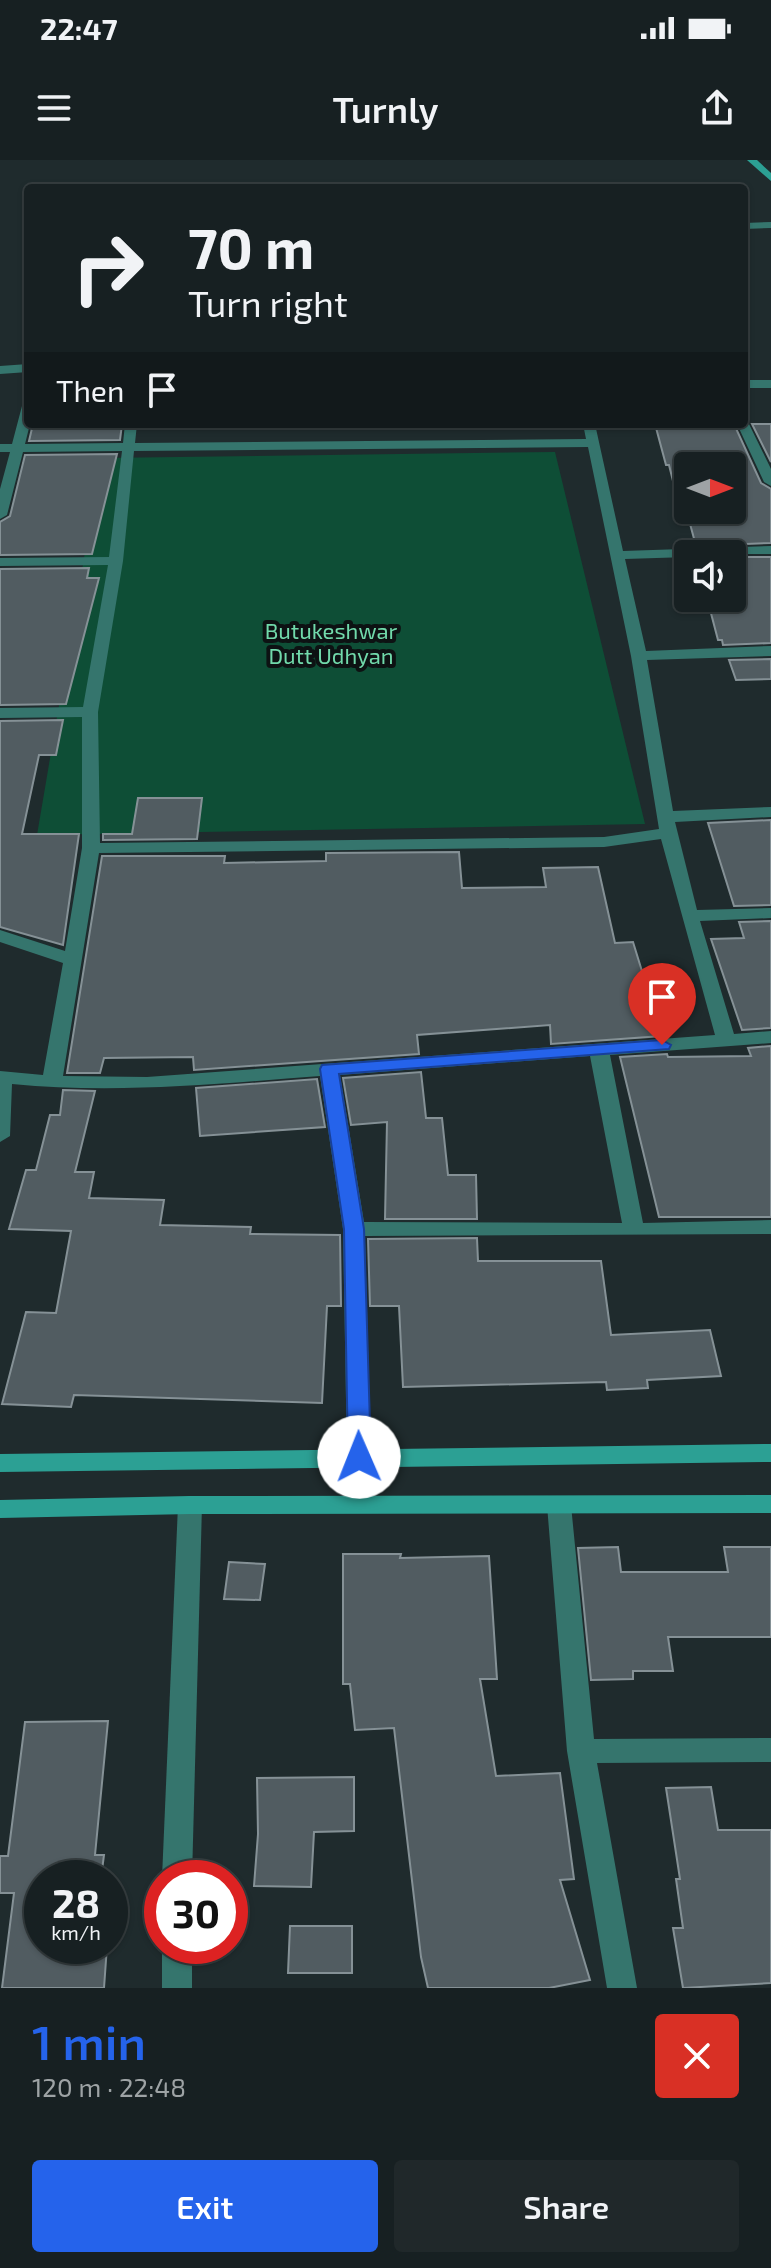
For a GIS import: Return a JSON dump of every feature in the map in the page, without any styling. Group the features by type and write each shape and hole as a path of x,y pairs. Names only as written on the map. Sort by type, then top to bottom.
{"street":[{"path":"752,160 770,172"},
{"path":"748,226 771,225"},
{"path":"0,370 24,368"},
{"path":"748,384 771,384"},
{"path":"0,515 24,419"},
{"path":"52,1082 70,959 91,848 90,712 116,561 131,428"},
{"path":"589,428 639,656 666,825 726,1040"},
{"path":"745,428 771,482"},
{"path":"0,448 591,443"},
{"path":"617,555 771,550"},
{"path":"0,562 116,561"},
{"path":"639,656 771,651"},
{"path":"0,713 90,712"},
{"path":"91,848 604,842 666,825 771,812"},
{"path":"689,916 771,913"},
{"path":"0,936 70,959"},
{"path":"0,1136 1,1077 52,1082 147,1083 771,1037"},
{"path":"599,1050 634,1230"},
{"path":"329,1069 354,1229 359,1457"},
{"path":"354,1229 771,1227"},
{"path":"0,1463 771,1453"},
{"path":"0,1509 190,1505 771,1504"},
{"path":"178,1860 190,1505"},
{"path":"559,1505 581,1751 622,1988"},
{"path":"581,1751 771,1750"},
{"path":"177,1964 177,1988"}],"green space":[{"name":"Butukeshwar Dutt Udhyan","path":"555,452 645,824 37,835 101,458"}],"building":[{"path":"752,424 771,424 771,462"},
{"path":"32,428 122,428 120,440 29,441"},
{"path":"656,428 736,428 761,483 771,489 771,543 694,540 690,524 746,524 746,452 674,452 674,485"},
{"path":"117,454 92,554 0,555 0,522 10,516 25,455"},
{"path":"746,557 771,557 771,643 723,645 722,640 718,640 711,612 746,612"},
{"path":"89,568 87,578 99,578 66,704 0,705 0,569"},
{"path":"771,659 771,679 736,680 729,660"},
{"path":"63,720 56,755 39,755 22,834 79,834 63,945 0,927 0,721"},
{"path":"138,798 202,798 197,839 103,840 103,834 132,834"},
{"path":"771,820 771,905 734,906 708,823"},
{"path":"459,852 462,888 546,887 543,868 598,867 615,943 633,942 662,1036 551,1044 550,1025 417,1035 419,1054 194,1070 193,1057 104,1058 100,1073 67,1073 102,856 225,856 224,863 326,861 326,853"},
{"path":"771,921 771,1028 742,1030 711,939 744,938 739,922"},
{"path":"771,1046 771,1217 659,1217 620,1057 667,1054 668,1057 751,1056 748,1048"},
{"path":"421,1072 426,1118 442,1118 448,1175 476,1175 477,1219 385,1219 387,1122 351,1125 343,1078"},
{"path":"317,1079 325,1127 200,1136 196,1088"},
{"path":"63,1090 95,1091 75,1172 94,1172 89,1198 164,1200 160,1225 251,1227 250,1234 340,1235 341,1306 327,1306 322,1403 74,1395 71,1407 2,1404 26,1312 56,1313 71,1231 9,1229 26,1170 36,1170 50,1115 60,1115"},
{"path":"477,1238 478,1261 601,1261 611,1335 710,1330 721,1376 647,1380 648,1388 607,1390 606,1382 403,1387 399,1306 370,1306 368,1239"},
{"path":"618,1547 621,1572 728,1572 724,1547 771,1547 771,1637 668,1637 673,1671 633,1671 633,1679 591,1680 578,1548"},
{"path":"343,1554 401,1554 400,1558 489,1556 497,1679 480,1679 496,1776 560,1773 574,1879 560,1880 590,1980 549,1988 428,1988 421,1957 394,1728 355,1730 350,1684 343,1684"},
{"path":"229,1562 265,1564 260,1600 224,1599"},
{"path":"108,1721 95,1855 104,1855 103,1860 24,1860 24,1964 106,1964 104,1988 2,1988 14,1893 0,1893 0,1856 8,1856 25,1722"},
{"path":"354,1777 354,1831 314,1832 311,1887 254,1886 258,1834 257,1778"},
{"path":"711,1787 718,1830 771,1830 771,1983 683,1988 673,1928 683,1928 676,1879 680,1879 666,1788"},
{"path":"290,1926 352,1926 352,1973 288,1973"}],"route":[{"path":"359,1457 354,1229 329,1069 662,1045"}]}
